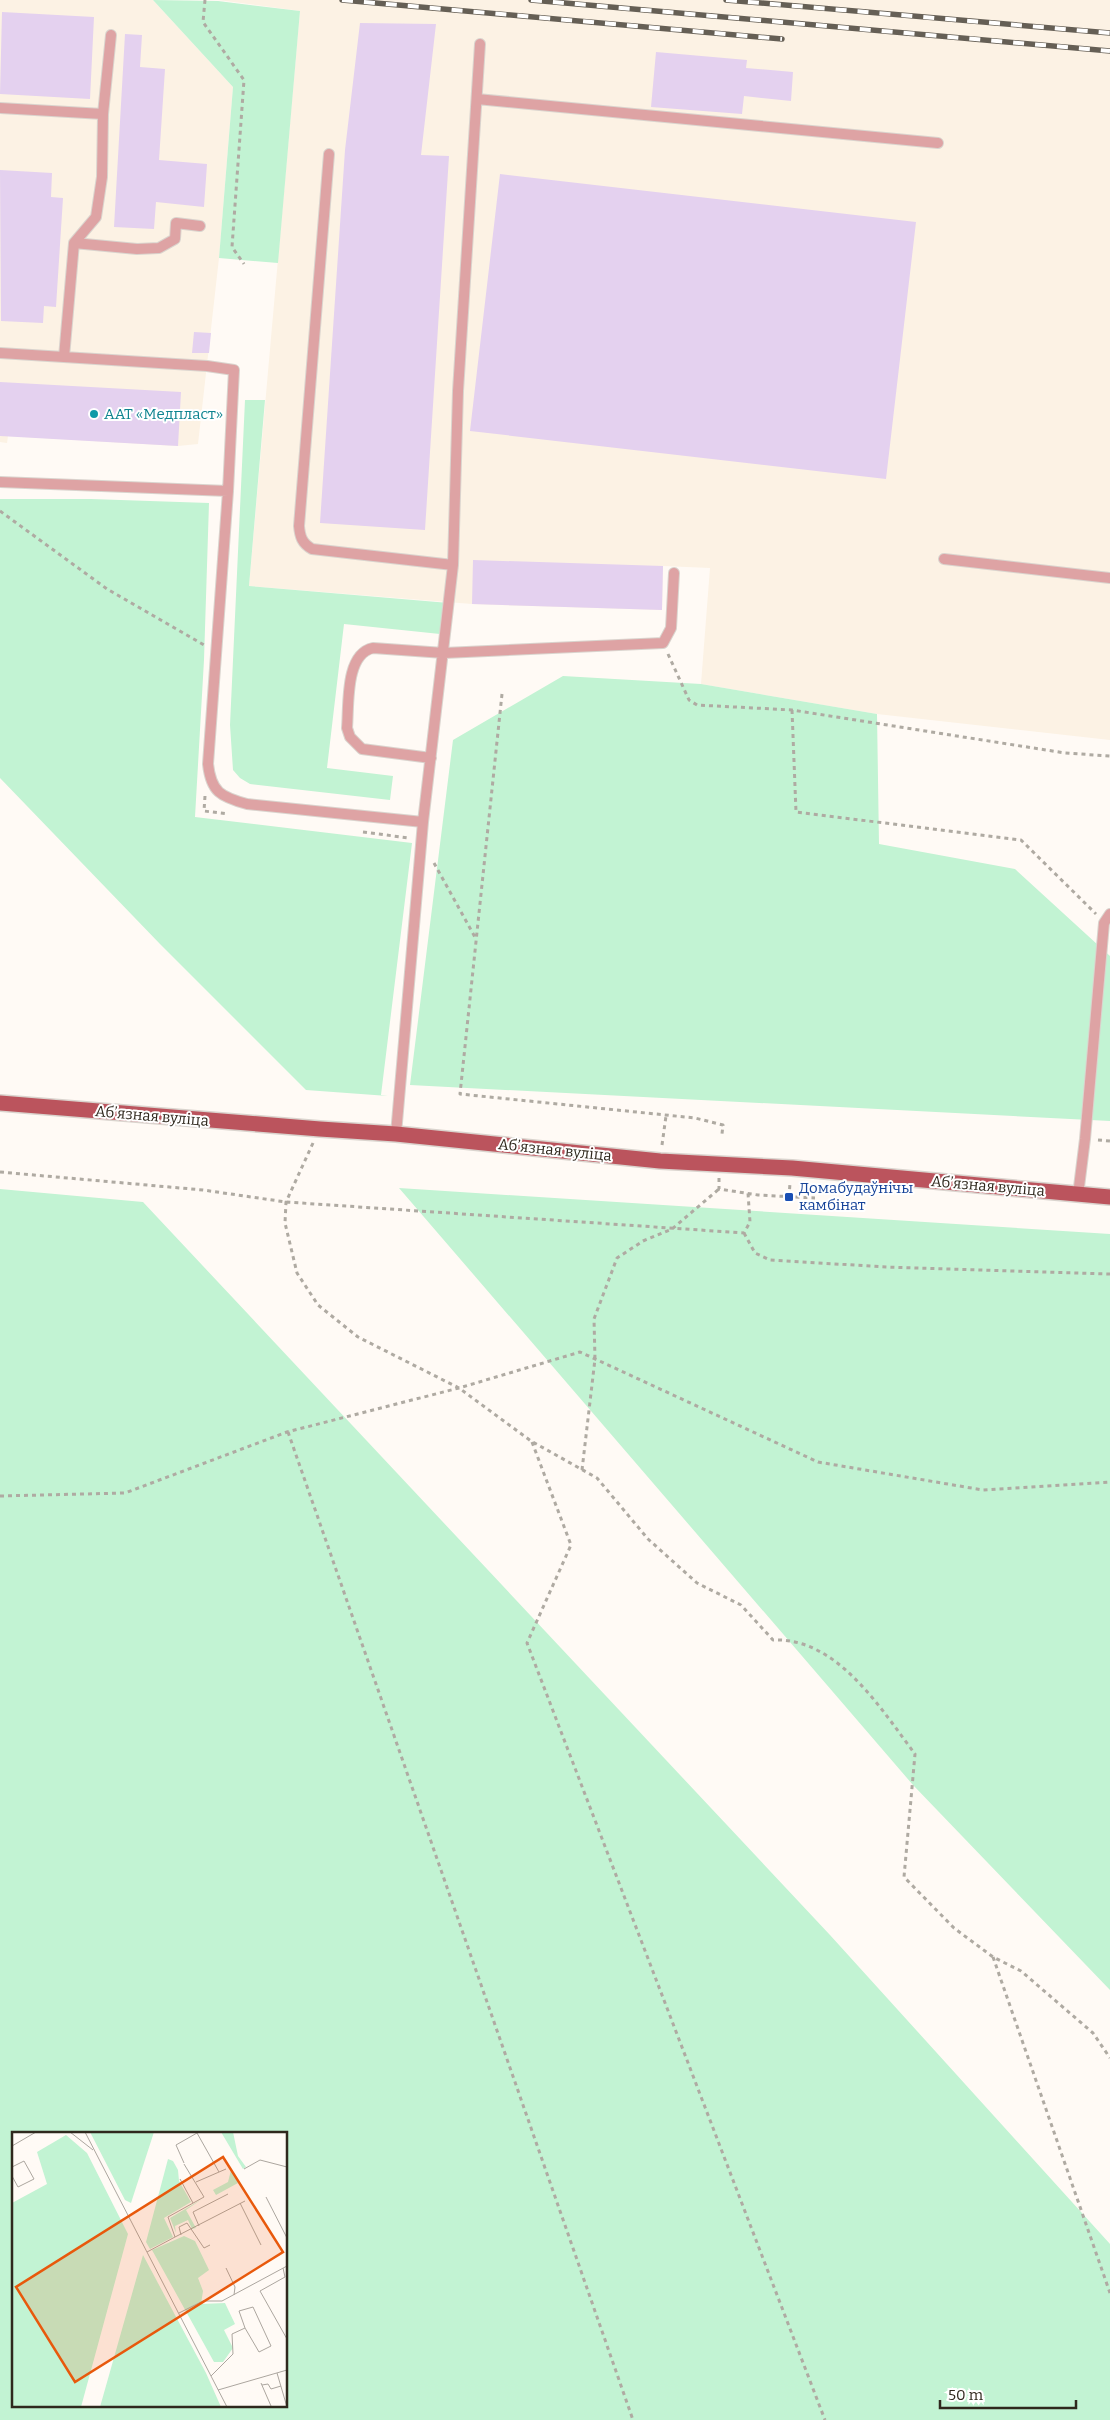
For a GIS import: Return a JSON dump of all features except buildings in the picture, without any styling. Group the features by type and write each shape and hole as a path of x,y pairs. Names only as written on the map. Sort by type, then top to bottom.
{"main road":[{"name":"Абʼязная вуліца","path":"0,1103 320,1130 396,1134 660,1161 719,1163 1110,1197"}],"lane":[{"path":"64,357 74,243 96,217 102,177 103,114 112,36"},
{"path":"396,1134 423,822 453,565 458,391 480,44"},
{"path":"477,99 938,143"},
{"path":"0,108 103,114"},
{"path":"329,154 299,526 300,537 305,545 312,550 453,565"},
{"path":"74,243 137,249 159,248 175,239 176,224 200,226"},
{"path":"0,353 207,366 234,370 228,491 208,764 210,781 221,794 247,804 423,822"},
{"path":"0,482 228,491"},
{"path":"944,559 1110,578"},
{"path":"431,758 362,748 350,737 347,728 352,670 363,650 372,648 444,653 663,643 671,628 674,573"},
{"path":"1078,1195 1107,918"}],"path":[{"path":"205,0 203,22 244,80 232,247 244,264"},
{"path":"663,643 689,700 698,705 792,710 1065,753 1110,756"},
{"path":"502,694 460,1094 695,1118 723,1125 722,1134"},
{"path":"792,710 796,812 1021,840 1107,918"},
{"path":"422,840 476,939"},
{"path":"660,1161 666,1116"},
{"path":"320,1130 298,1170 286,1202 285,1222 297,1273 318,1305 358,1337 459,1388 531,1442 597,1478 648,1539 697,1583 741,1605 773,1640 791,1639 812,1647 860,1681 915,1754 904,1877 954,1928 994,1956 1021,1971 1093,2033 1110,2058"},
{"path":"719,1163 719,1189"},
{"path":"0,1172 203,1190 286,1202 744,1233"},
{"path":"582,1470 595,1359 594,1319 617,1258 643,1241 672,1229 719,1189 815,1198"},
{"path":"744,1233 750,1222 748,1193"},
{"path":"744,1233 755,1253 770,1260 886,1267 1110,1274"},
{"path":"0,1496 125,1493 288,1432 459,1388 580,1352 818,1462 982,1490 1110,1482"},
{"path":"288,1432 633,2420"},
{"path":"531,1442 571,1545 527,1642 825,2420"},
{"path":"994,1956 1110,2294"}],"shaded area":[{"name":"ААТ «Медпласт»","path":"0,0 153,0 233,87 219,258 198,444 178,446 8,436 7,443 0,442"},
{"path":"218,0 1110,0 1110,740 877,714 701,684 710,568 663,566 662,610 472,604 249,586 300,11"}],"green space":[{"path":"153,0 218,1 300,11 278,263 219,258 233,87"},
{"path":"245,400 265,400 249,586 449,603 440,634 344,624 327,768 393,776 390,800 250,784 240,778 233,770 230,725"},
{"path":"0,499 91,499 209,503 204,660 195,817 412,843 381,1095 388,1096 306,1090 160,944 0,778"},
{"path":"563,676 701,684 877,714 879,844 1015,869 1110,956 1110,1121 410,1085 453,740"},
{"path":"399,1188 1110,1234 1110,1990 913,1785"},
{"path":"0,1189 143,1202 830,1935 1110,2244 1110,2420 0,2420"}],"railway":[{"path":"342,0 782,39"},
{"path":"531,0 1110,51"},
{"path":"726,0 1110,33"}],"place":[{"name":"ААТ «Медпласт»","path":"94,414"},
{"name":"Домабудаўнічы камбінат","path":"789,1197"}]}
